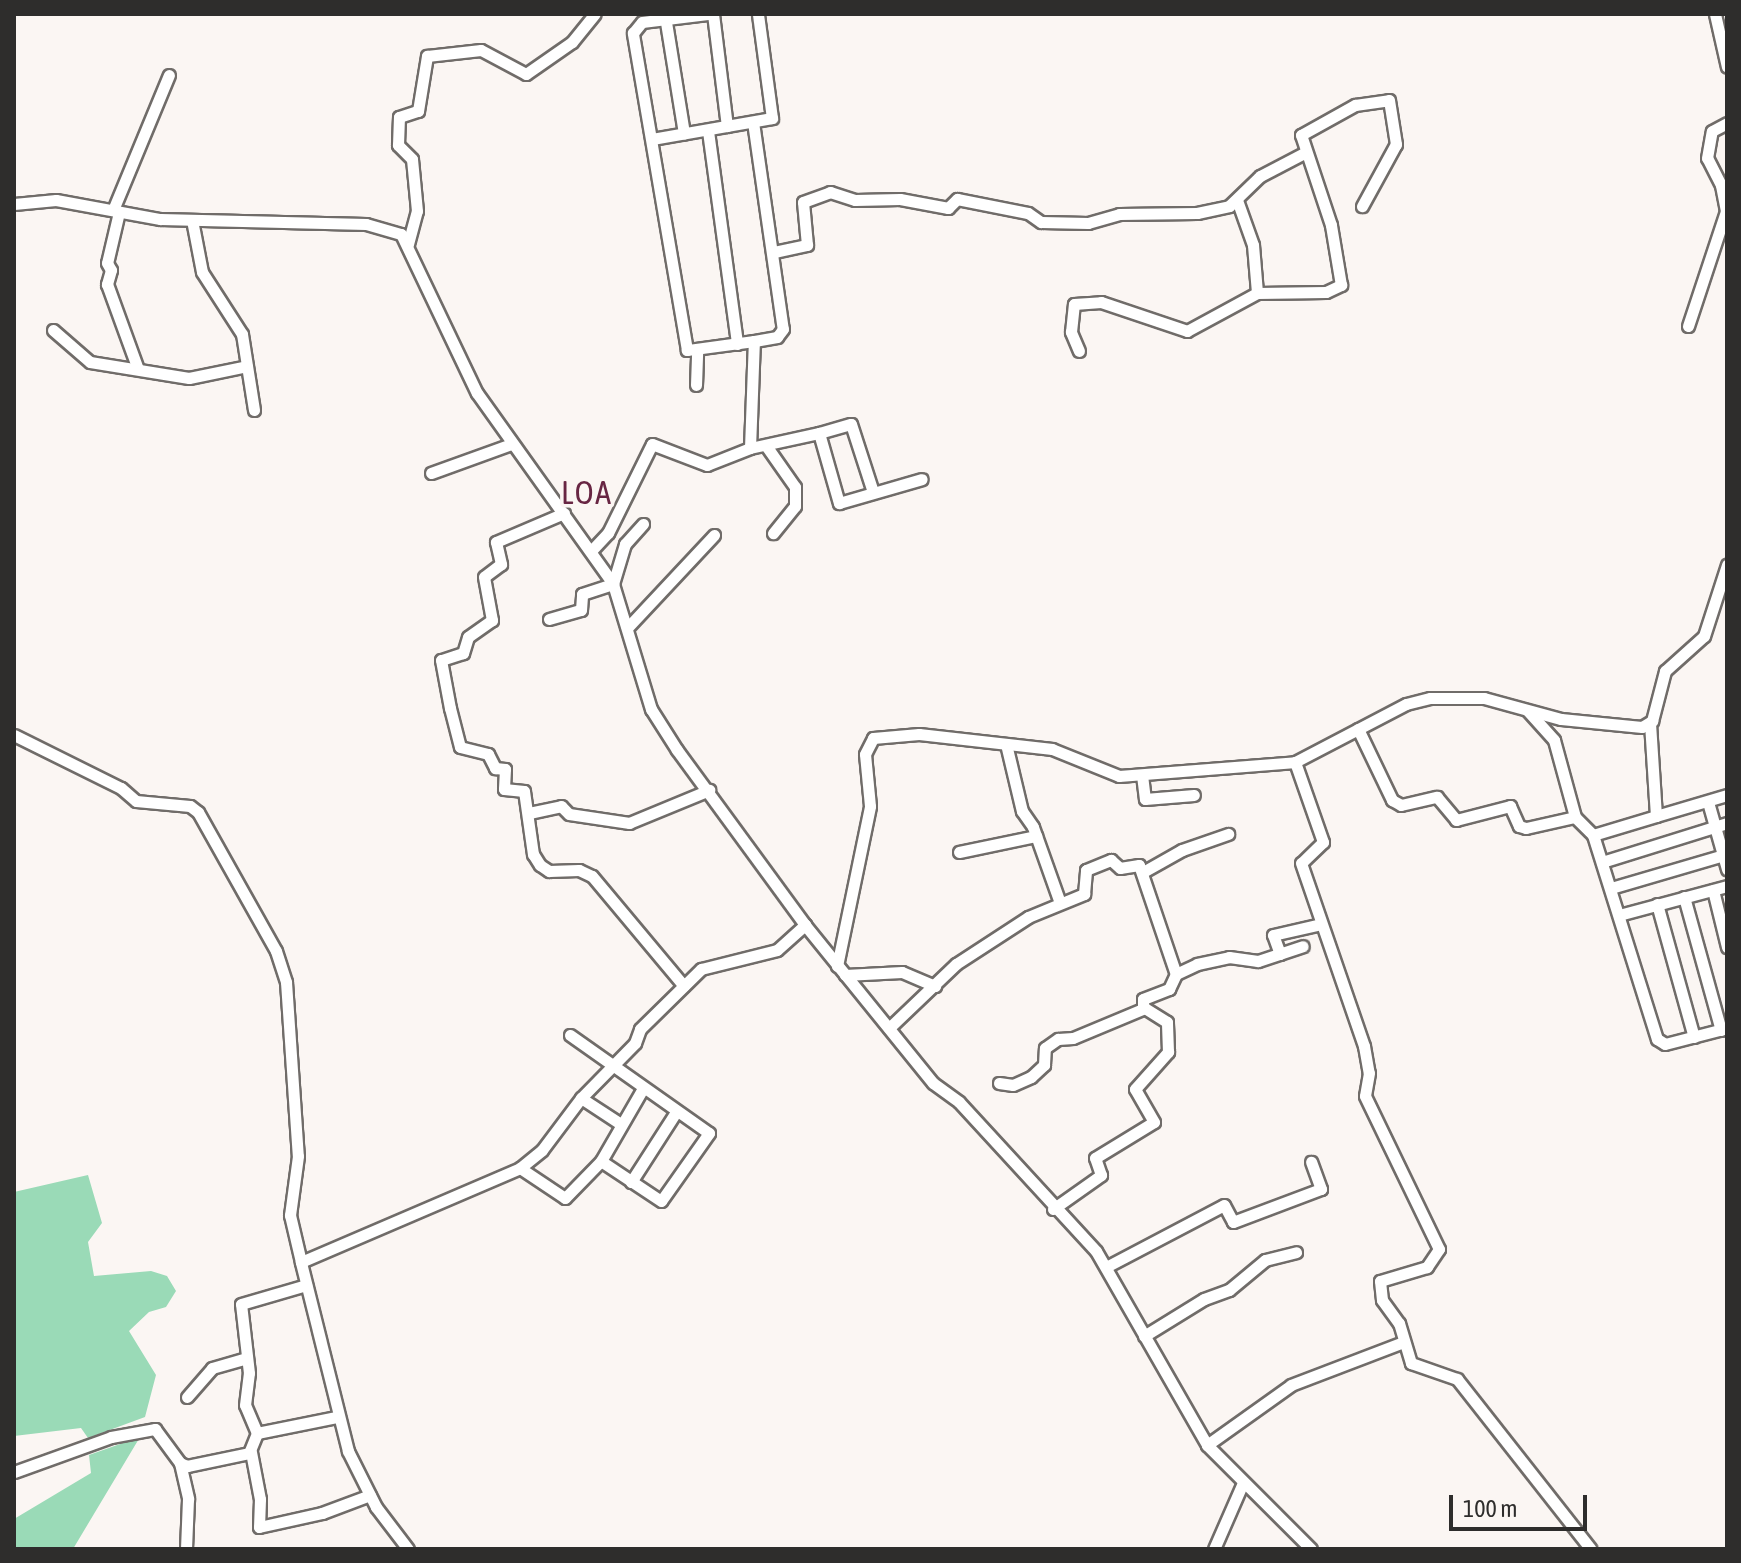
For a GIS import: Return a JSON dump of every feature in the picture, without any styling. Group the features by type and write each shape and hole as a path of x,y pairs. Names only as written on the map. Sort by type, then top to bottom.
{"street":[{"path":"408,244 417,211 412,159 398,145 399,117 418,111 427,56 481,50 526,74 572,42 595,14"},
{"path":"727,126 711,14 642,22 633,33 687,350 754,341 783,333 774,252 753,122"},
{"path":"652,139 772,118 758,14"},
{"path":"1715,14 1727,67"},
{"path":"666,17 684,133"},
{"path":"138,369 107,284 116,211 169,75"},
{"path":"1304,153 1303,132 1355,105 1391,101 1396,144 1362,206"},
{"path":"1688,326 1726,211 1721,185 1707,158 1712,131 1727,123"},
{"path":"708,131 737,344"},
{"path":"774,252 809,243 806,197 832,192 855,200 900,199 948,208 957,199 1028,213 1041,222 1088,223 1123,213 1202,212 1237,200 1260,176 1304,153"},
{"path":"1079,351 1071,332 1074,304 1101,302 1185,331 1257,293 1326,292 1342,283 1331,225 1309,156 1304,153"},
{"path":"14,204 56,200 192,220 366,224 401,234 462,367 511,444 613,584 651,709 837,966 933,1083 959,1102 1053,1209 1079,1231 1106,1267 1207,1445 1242,1485 1311,1549"},
{"path":"1237,200 1253,245 1257,293"},
{"path":"192,220 202,272 241,329 254,410"},
{"path":"53,330 88,362 194,378 247,366"},
{"path":"750,448 754,341"},
{"path":"696,385 697,350"},
{"path":"591,551 608,533 652,444 707,465 750,448 767,447 851,424 873,492"},
{"path":"819,433 836,501 922,479"},
{"path":"431,473 511,444"},
{"path":"767,447 795,487 795,506 773,533"},
{"path":"564,513 498,540 501,564 484,577 492,620 468,637 463,653 441,660 460,747 488,754 495,768 505,769 503,788 524,791 533,854 540,865 549,871 590,874 684,986"},
{"path":"613,584 625,544 643,524"},
{"path":"628,627 714,535"},
{"path":"1656,816 1650,723 1665,671 1704,636 1727,565"},
{"path":"549,619 581,610 582,594 613,584"},
{"path":"837,966 870,806 866,743 880,735 919,734 1052,749 1119,776 1295,762 1358,729 1430,698 1484,698 1571,721 1650,723"},
{"path":"1527,710 1560,754 1575,817 1593,835 1657,1039 1665,1044 1724,1029 1684,897"},
{"path":"1358,729 1392,800 1401,805 1437,797 1456,820 1510,806 1519,826 1526,828 1575,817"},
{"path":"14,735 121,788 136,801 190,806 198,812 282,962 298,1156 290,1215 336,1417 370,1495 403,1548"},
{"path":"1006,744 1022,811 1036,836 1059,900"},
{"path":"1295,762 1323,842 1301,863 1364,1046 1369,1073 1365,1096 1439,1249 1427,1267 1380,1281 1382,1300 1399,1323 1401,1343 1411,1363 1457,1379 1591,1549"},
{"path":"1142,775 1145,799 1194,795"},
{"path":"529,813 561,806 569,814 619,824 663,812 709,790"},
{"path":"1593,835 1727,795"},
{"path":"1708,802 1723,824 1727,869"},
{"path":"1602,862 1723,824"},
{"path":"1143,872 1182,850 1228,834"},
{"path":"959,852 1036,836"},
{"path":"1611,888 1724,855"},
{"path":"889,1028 956,964 1059,900 1086,892 1086,870 1109,861 1120,868 1136,863 1143,872 1176,974 1169,989 1143,999 1145,1008 1167,1022 1168,1052 1135,1089 1154,1122 1095,1158 1101,1175 1053,1209"},
{"path":"1619,915 1727,886"},
{"path":"1713,890 1726,940"},
{"path":"1657,904 1694,1037"},
{"path":"1280,954 1273,935 1321,924"},
{"path":"301,1262 520,1168 542,1150 581,1098 684,986 711,963 745,961 777,950 805,925"},
{"path":"1176,974 1229,957 1258,961 1303,946"},
{"path":"845,975 902,972 935,986"},
{"path":"999,1083 1013,1085 1031,1077 1044,1065 1045,1048 1058,1039 1073,1038 1145,1008"},
{"path":"570,1035 612,1064 642,1090 709,1133 664,1200 601,1161"},
{"path":"520,1168 565,1198 601,1161 619,1123 642,1090"},
{"path":"581,1098 619,1123"},
{"path":"631,1182 676,1112"},
{"path":"1106,1267 1224,1205 1233,1222 1321,1189 1311,1162"},
{"path":"1144,1336 1204,1299 1229,1290 1265,1260 1296,1252"},
{"path":"306,1285 241,1302 246,1358 245,1405 257,1433 251,1452 260,1499 259,1527 322,1513 370,1495"},
{"path":"1207,1445 1291,1385 1401,1343"},
{"path":"187,1397 212,1368 246,1358"},
{"path":"257,1433 336,1417"},
{"path":"14,1472 136,1429 161,1432 180,1463 188,1499 186,1549"},
{"path":"180,1463 187,1466 251,1452"},
{"path":"1214,1549 1242,1485"}],"green space":[{"path":"88,1175 102,1223 88,1242 94,1276 151,1271 167,1276 176,1291 166,1307 149,1312 129,1331 156,1375 145,1417 88,1438 81,1428 14,1436 14,1192"},
{"path":"140,1437 73,1549 14,1549 14,1519 91,1473 89,1455"}],"district":[{"name":"LOA","path":"587,493"}]}
